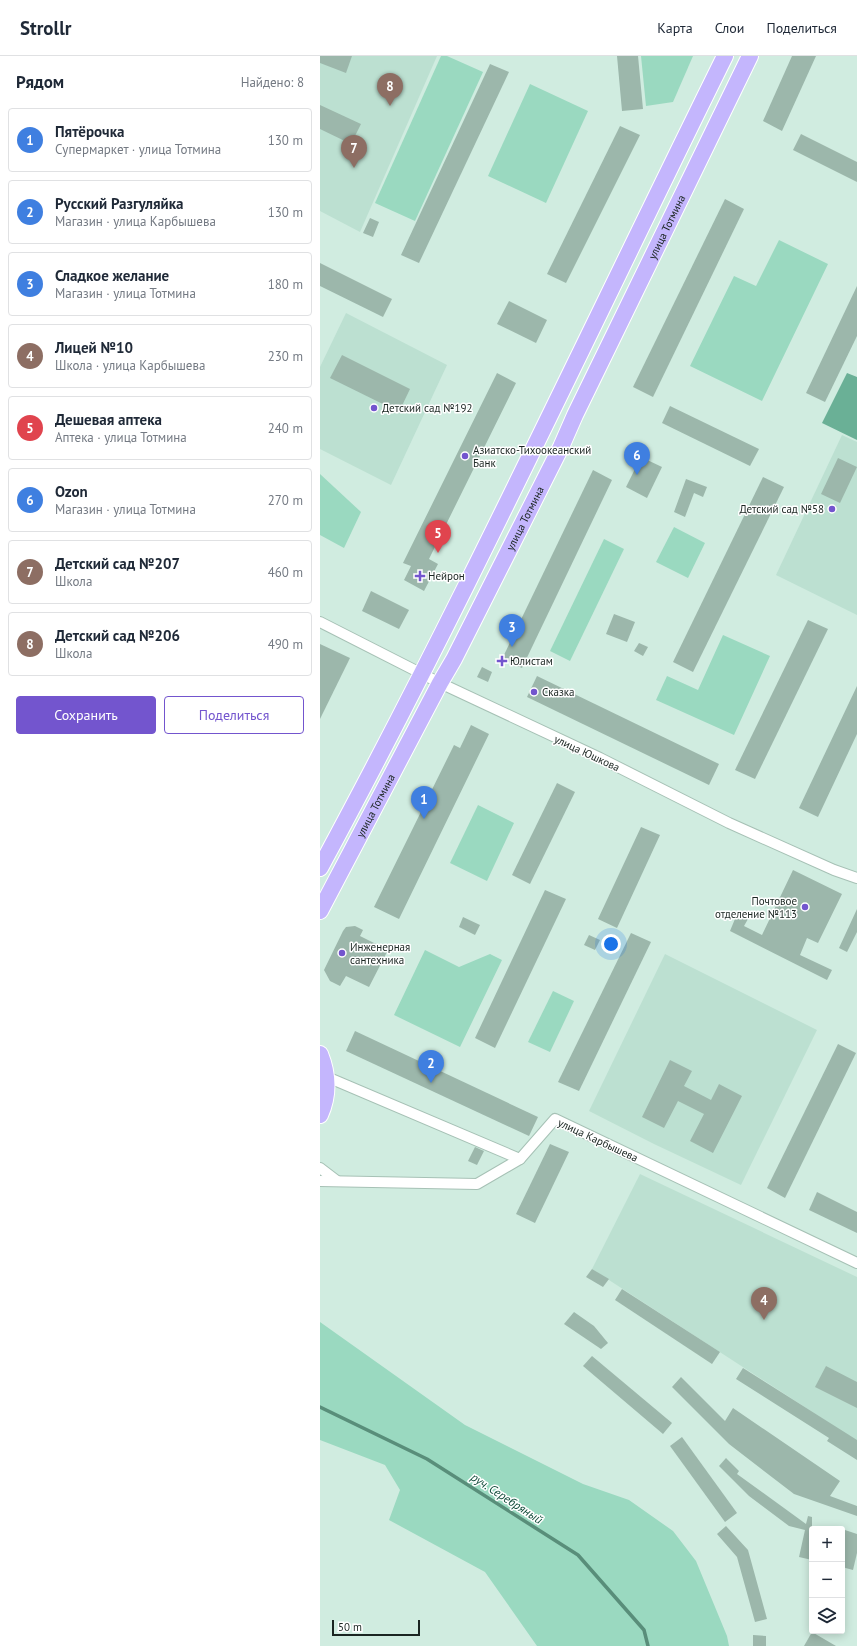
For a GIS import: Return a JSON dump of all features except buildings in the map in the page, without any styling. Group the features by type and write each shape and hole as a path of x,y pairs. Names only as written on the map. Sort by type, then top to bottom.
{"main road":[{"name":"улица Тотмина","path":"320,868 422,674 474,571 725,56"},
{"name":"улица Тотмина","path":"320,911 454,659 561,447 575,415 750,56"},
{"path":"320,1054 325,1066 327,1077 323,1107 320,1115"}],"street":[{"name":"улица Юшкова","path":"320,622 440,683 600,758 730,823 834,870 857,878"},
{"path":"327,1077 520,1159"},
{"name":"улица Карбышева","path":"520,1159 555,1119 857,1263"},
{"path":"320,1181 477,1184 520,1159"},
{"path":"320,1168 337,1181"}],"shaded area":[{"path":"320,56 437,56 360,232 320,211"},
{"name":"Детский сад №192","path":"346,313 447,365 391,485 320,449 320,367"},
{"name":"Детский сад №58","path":"842,435 857,442 857,615 776,575"},
{"path":"665,954 817,1030 741,1185 654,1144 589,1111"},
{"path":"640,1174 857,1277 857,1441 592,1269"}],"green space":[{"path":"441,56 447,56 483,72 415,221 375,203"},
{"path":"641,56 693,56 673,102 646,106"},
{"path":"530,84 588,111 546,203 488,176"},
{"path":"779,240 828,264 762,401 690,366 734,276 756,286"},
{"path":"847,373 857,377 857,440 822,423"},
{"path":"320,474 361,512 344,548 320,535"},
{"path":"674,527 705,543 688,578 656,562"},
{"path":"604,539 624,549 570,661 550,651"},
{"path":"723,635 770,656 734,735 656,700 667,676 698,690"},
{"path":"478,805 514,823 487,881 450,863"},
{"path":"425,950 459,967 490,954 502,960 460,1047 394,1015"},
{"path":"553,991 574,1001 550,1052 528,1042"},
{"path":"320,1322 465,1425 583,1484 629,1500 673,1531 696,1561 727,1636 729,1646 537,1646 485,1572 389,1520 400,1490 385,1465 320,1440"}],"waterway":[{"name":"руч. Серебряный","path":"320,1407 427,1459 578,1555 644,1630 648,1646"}],"place":[{"name":"Детский сад №206","path":"390,106"},
{"name":"Детский сад №207","path":"354,168"},
{"name":"Детский сад №192","path":"374,408"},
{"name":"Азиатско-Тихоокеанский Банк","path":"465,456"},
{"name":"Ozon","path":"637,475"},
{"name":"Детский сад №58","path":"832,509"},
{"name":"Дешевая аптека","path":"438,553"},
{"name":"Нейрон","path":"420,576"},
{"name":"Сладкое желание","path":"512,647"},
{"name":"Юлистам","path":"502,661"},
{"name":"Сказка","path":"534,692"},
{"name":"Пятёрочка","path":"424,819"},
{"name":"Почтовое отделение №113","path":"805,907"},
{"name":"Инженерная сантехника","path":"342,953"},
{"name":"Русский Разгуляйка","path":"431,1083"},
{"name":"Лицей №10","path":"764,1320"}]}
